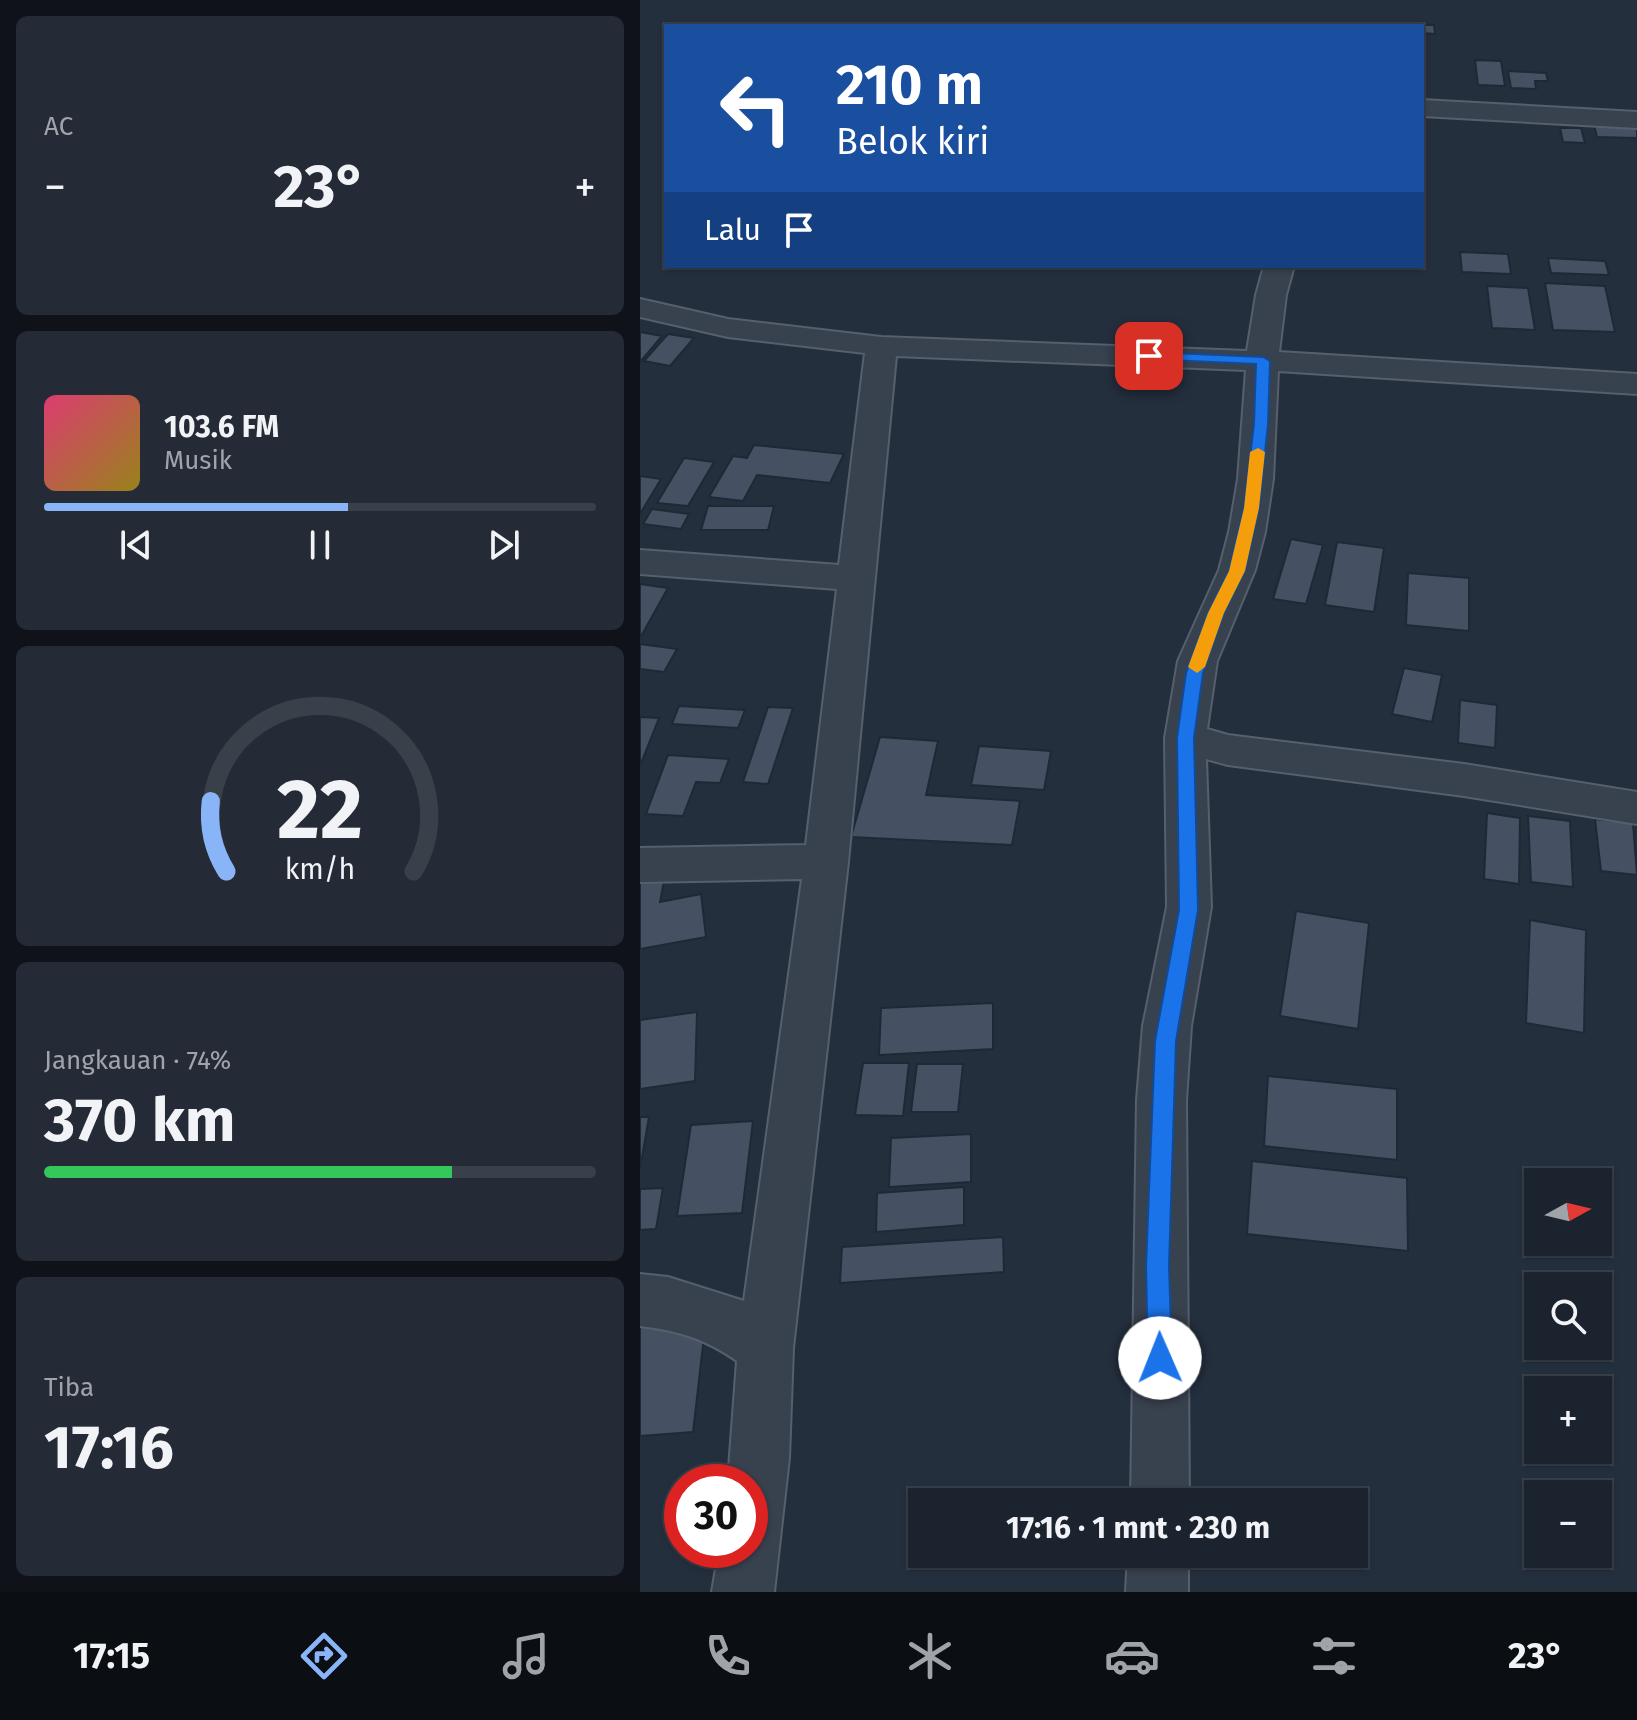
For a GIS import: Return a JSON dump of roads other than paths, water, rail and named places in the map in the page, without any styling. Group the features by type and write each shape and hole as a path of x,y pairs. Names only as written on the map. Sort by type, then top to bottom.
{"street":[{"path":"1424,108 1637,120"},
{"path":"1160,1488 1160,1180 1165,1041 1189,910 1185,738 1194,673 1216,613 1237,571 1252,508 1269,296 1278,268"},
{"path":"640,308 728,328 881,346 1263,361 1637,384"},
{"path":"759,1464 765,1348 826,862 881,346"},
{"path":"640,562 856,578"},
{"path":"1185,738 1228,750 1464,780 1637,808"},
{"path":"640,865 826,862"},
{"path":"640,1300 668,1303 723,1319 765,1348"},
{"path":"743,1592 746,1568"},
{"path":"1157,1592 1158,1568"}]}
